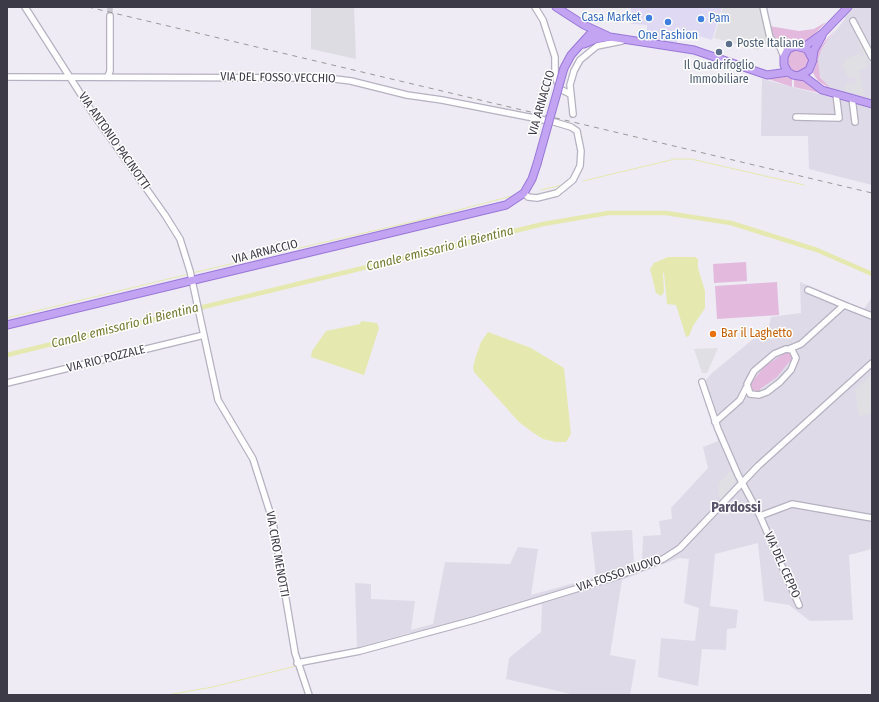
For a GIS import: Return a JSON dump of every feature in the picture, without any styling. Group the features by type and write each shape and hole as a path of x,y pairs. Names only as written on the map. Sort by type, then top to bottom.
{"main road":[{"path":"556,7 596,32 610,37 687,49 770,75 788,72 800,76 827,91 872,104"},
{"path":"761,73 775,71 784,60 791,47 804,47 823,33 848,7"},
{"path":"584,25 587,41"},
{"path":"587,41 596,32"},
{"path":"823,33 814,50 811,68 812,79 827,91"},
{"name":"VIA ARNACCIO","path":"7,325 191,276 502,206 512,202 524,193 532,179 564,68 569,58 587,41 610,37"},
{"path":"804,47 810,52 813,58"},
{"path":"784,60 788,72"},
{"path":"800,76 806,74 811,68"}],"street":[{"name":"VIA ANTONIO PACINOTTI","path":"25,7 94,115 174,228 182,243 191,276"},
{"name":"VIA ARNACCIO","path":"535,7 542,16 556,57 555,73 558,82"},
{"path":"763,7 770,38 782,50 784,60"},
{"path":"108,76 110,71 110,16"},
{"path":"853,21 872,57"},
{"name":"VIA ARNACCIO","path":"573,114 570,94 574,71 586,53 601,45 626,40"},
{"path":"776,43 791,47"},
{"name":"VIA DEL FOSSO VECCHIO","path":"7,77 108,76 327,78 351,81 407,96 442,100 544,120"},
{"name":"VIA ARNACCIO","path":"562,90 570,94"},
{"path":"796,117 839,118 836,94"},
{"path":"852,98 855,122"},
{"path":"524,193 531,198 543,197 561,191 577,174 581,160 578,134 574,128 551,121"},
{"name":"VIA CIRO MENOTTI","path":"191,276 218,400 253,459 272,516 297,663 309,695"},
{"path":"808,290 872,316"},
{"path":"740,400 747,387 750,376 762,362 777,352 801,344 844,305"},
{"name":"VIA RIO POZZALE","path":"7,384 204,335"},
{"path":"715,422 740,400 752,395 763,394 780,382 792,368 801,344"},
{"path":"789,349 793,352 796,358"},
{"name":"VIA FOSSO NUOVO","path":"297,663 360,651 474,620 650,565 680,548 742,482 871,366"},
{"name":"VIA DEL CEPPO","path":"702,382 715,422 742,482 760,516 799,604"},
{"path":"747,387 752,395"},
{"path":"760,516 792,504 872,518"}],"shaded area":[{"path":"311,7 354,7 356,59 311,49"},
{"path":"631,7 722,7 712,40 678,30 677,43 647,39 647,25 631,24"},
{"path":"723,7 761,7 768,42 758,50 714,38"},
{"path":"840,7 872,7 872,185 809,169 808,136 761,136 762,79 834,98 831,89 819,74 818,60 822,48 845,19"},
{"path":"826,22 806,43 787,45 773,36 769,26 799,31 814,29"},
{"path":"836,29 822,48 818,60 820,77 831,89 818,81 813,73 817,62 817,51"},
{"path":"862,38 872,57 872,70 867,60 865,61 868,67 862,70 858,69 865,96 845,91 846,82 855,84 856,78 848,76 842,66 846,59 860,53 861,57 864,56 857,41"},
{"path":"798,50 806,53 809,61 806,69 798,72 790,69 787,61 790,53"},
{"path":"781,75 792,78 792,87 765,78 773,78"},
{"path":"794,79 804,79 824,94 794,87"},
{"path":"668,257 695,257 698,259 698,268 705,291 705,308 693,326 689,336 686,337 676,305 667,304 664,273 664,292 661,296 656,293 650,269 654,263"},
{"path":"746,262 747,281 714,283 713,264"},
{"path":"777,282 779,315 717,319 715,286"},
{"path":"800,282 864,309 872,297 872,549 849,555 853,620 810,621 789,605 764,601 758,543 715,554 710,606 738,610 736,628 727,629 726,650 702,649 698,686 658,677 661,638 695,641 699,608 684,603 689,559 679,558 622,580 610,655 636,660 630,695 575,695 506,679 509,658 541,632 542,604 431,636 426,637 409,633 357,648 355,583 371,584 371,599 415,601 411,630 433,624 445,562 510,564 518,547 538,549 531,595 596,577 591,532 632,530 634,564 642,561 643,536 661,535 659,521 672,519 671,508 708,468 703,447 718,441 700,387 712,373 769,326 771,317 801,313"},
{"path":"361,321 377,323 379,328 364,375 311,357 312,351 326,331 360,324"},
{"path":"488,332 531,348 564,368 571,434 566,442 556,442 543,439 532,432 519,422 474,372 473,368 475,359 481,342"},
{"path":"718,348 707,373 702,373 694,349"},
{"path":"782,351 791,352 794,357 792,364 789,362 777,377 760,389 760,393 754,394 749,389 750,380 752,382 765,366 782,355"},
{"path":"872,374 872,413 859,416 855,390"},
{"path":"730,471 738,479 722,498 719,497 718,484"}],"waterway":[{"path":"583,181 675,159 691,159 804,185"},
{"path":"541,190 562,185"},
{"path":"192,273 420,220 512,196"},
{"name":"Canale emissario di Bientina","path":"7,355 543,224 608,213 666,213 731,223 817,250 872,274"},
{"path":"7,318 189,274"},
{"path":"302,665 357,654"},
{"path":"167,695 213,687 296,666"}],"tunnel":[{"path":"110,7 110,16"}],"railway":[{"path":"88,7 872,193"}],"place":[{"name":"Casa Market","path":"649,18"},
{"name":"Pam","path":"701,19"},
{"name":"One Fashion","path":"668,22"},
{"name":"Poste Italiane","path":"729,44"},
{"name":"Il Quadrifoglio Immobiliare","path":"719,52"},
{"name":"Bar il Laghetto","path":"713,334"}],"district":[{"name":"Pardossi","path":"736,508"}]}
